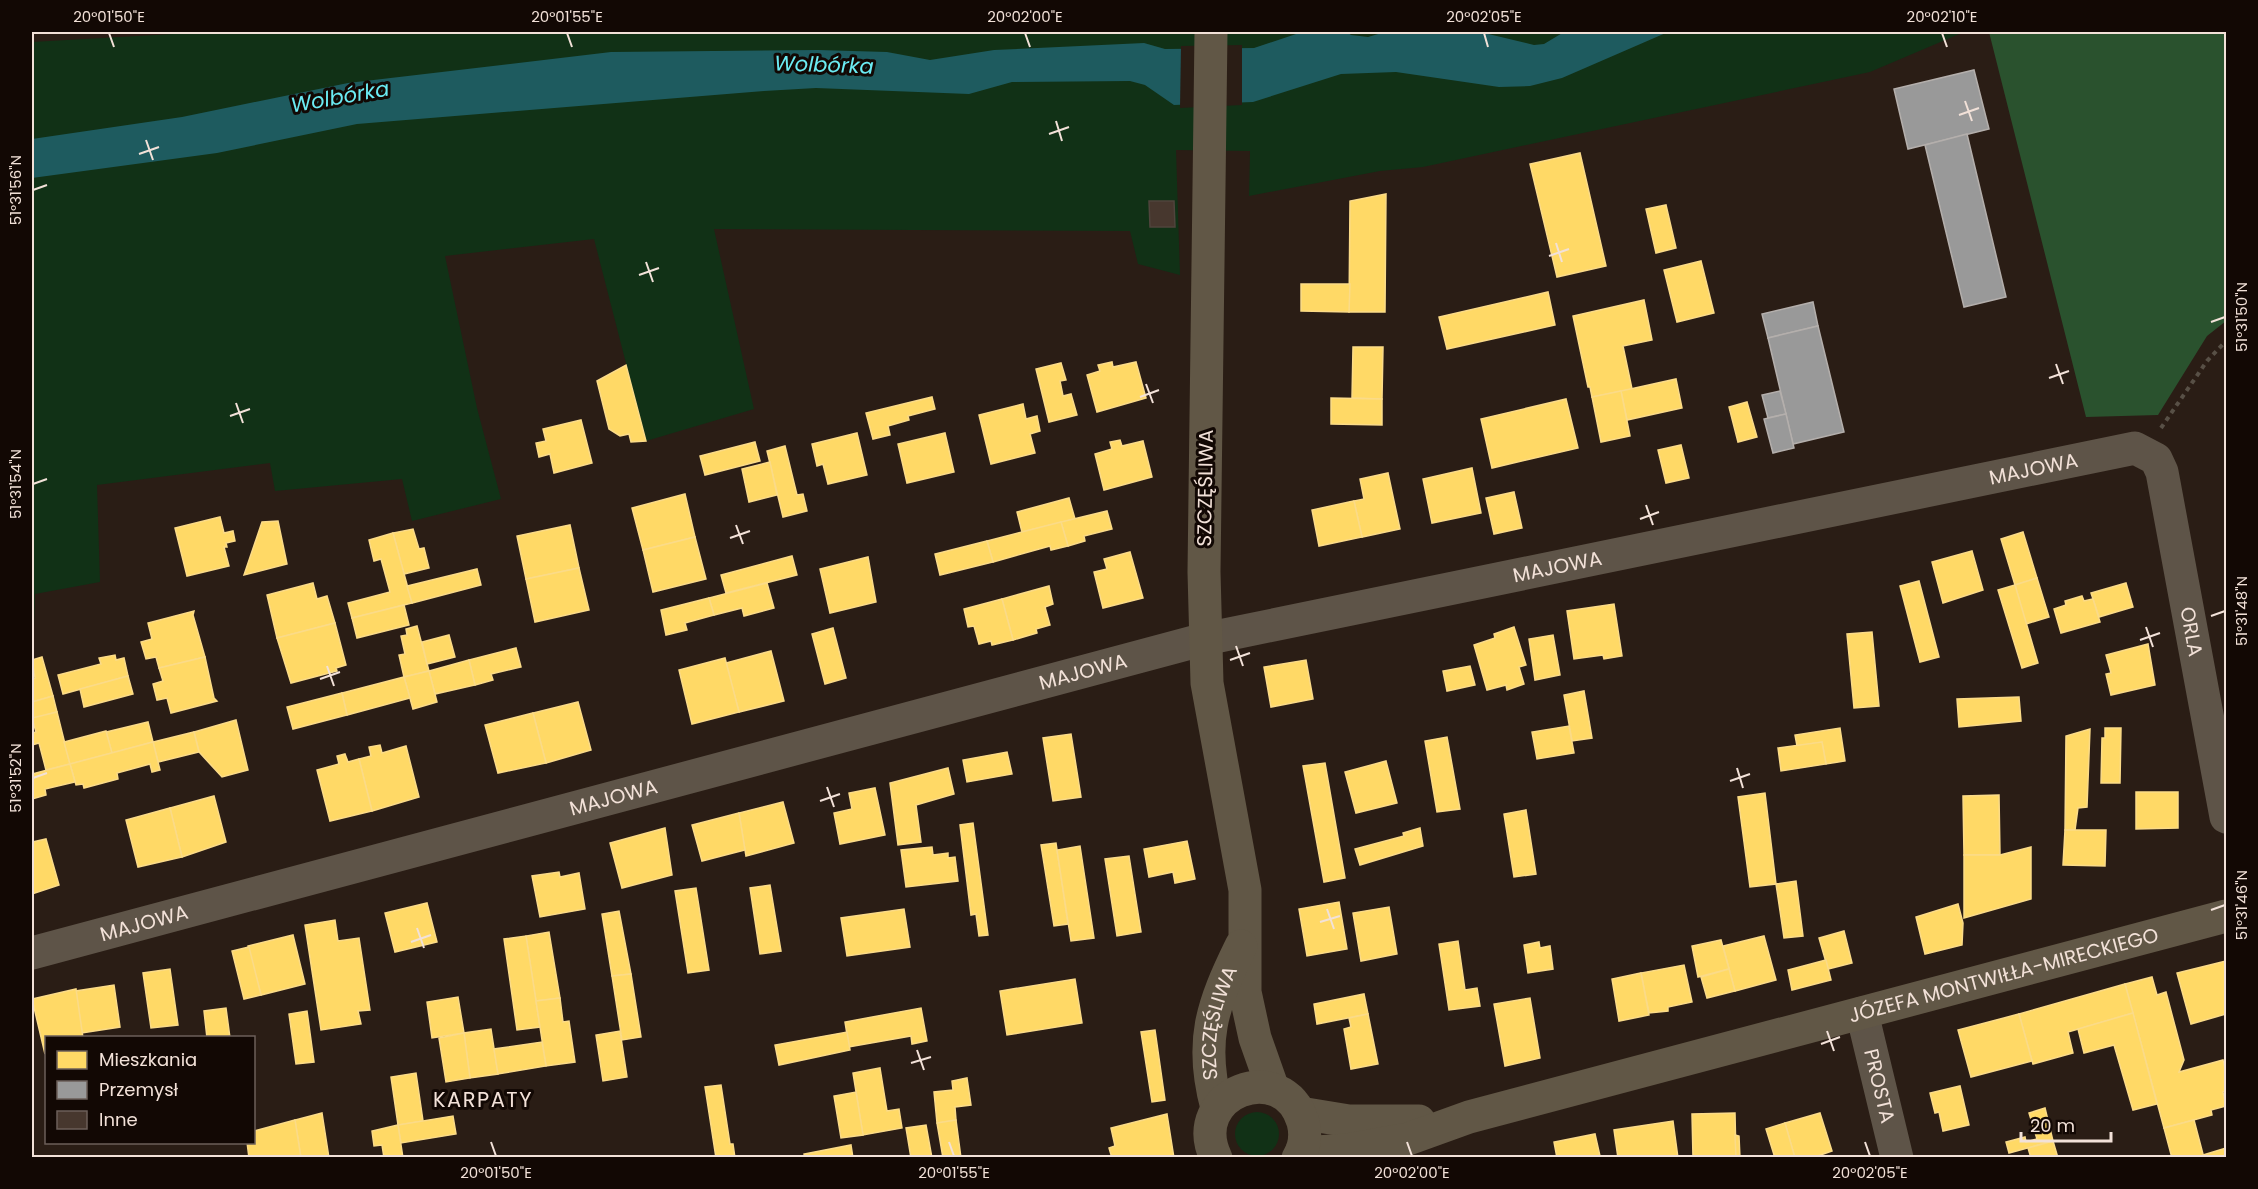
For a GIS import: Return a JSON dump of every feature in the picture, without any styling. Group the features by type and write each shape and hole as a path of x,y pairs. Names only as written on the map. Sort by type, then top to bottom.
{"main road":[{"name":"SZCZĘŚLIWA","path":"1211,32 1205,639 1207,683 1245,890 1246,915 1243,942 1245,992 1255,1038 1273,1089"},
{"name":"JÓZEFA MONTWIŁŁA-MIRECKIEGO","path":"1300,1155 1347,1150 1408,1138 1469,1117 2226,916"},
{"name":"SZCZĘŚLIWA","path":"1217,1108 1210,1066 1213,1008 1243,942"},
{"path":"1212,1154 1211,1121 1217,1108 1228,1096 1241,1089 1257,1086 1273,1089 1293,1103 1300,1113 1305,1140 1300,1155"},
{"name":"JÓZEFA MONTWIŁŁA-MIRECKIEGO","path":"1300,1113 1348,1120 1406,1123 1469,1117"}],"street":[{"name":"MAJOWA","path":"32,953 1205,639 2122,449 2135,448 2146,452"},
{"name":"ORLA","path":"2146,452 2156,459 2162,472 2226,817"},
{"name":"PROSTA","path":"1862,1013 1897,1158"}],"path":[{"path":"2146,452 2207,361 2226,341"}],"green space":[{"path":"208,32 1964,32 1870,72 1423,167 1380,171 1249,196 1250,151 1176,150 1180,275 1138,264 1130,231 714,229 754,409 646,441 594,239 445,256 477,408 501,499 412,521 402,479 275,491 270,463 97,485 100,582 35,594 34,626 32,626 32,42"},
{"path":"1989,32 2226,32 2226,321 2207,336 2158,415 2086,417"},
{"path":"1257,1112 1272,1119 1279,1134 1272,1149 1257,1156 1242,1149 1235,1134 1242,1119"}],"water":[{"name":"Wolbórka","path":"1302,32 1347,32 1351,35 1368,37 1385,32 1480,32 1534,45 1544,44 1564,32 1668,32 1562,78 1530,86 1499,87 1396,72 1341,74 1253,102 1174,105 1145,85 1130,81 1012,82 969,94 816,88 764,91 357,124 217,153 32,178 32,139 182,117 348,83 611,52 818,50 887,52 930,60 994,50 1144,43 1165,49 1254,48"}],"pier":[{"path":"1242,45 1242,105 1180,108 1181,46"}],"building: Mieszkania":[{"path":"1580,153 1606,266 1557,277 1530,164"},
{"path":"1386,194 1385,312 1349,312 1350,201"},
{"path":"1666,205 1676,248 1656,253 1646,209"},
{"path":"1701,261 1714,313 1677,322 1664,270"},
{"path":"1301,284 1350,284 1349,312 1301,311"},
{"path":"1548,292 1555,325 1447,349 1439,317"},
{"path":"1644,300 1652,340 1623,346 1632,389 1592,397 1573,316"},
{"path":"1353,347 1383,347 1382,399 1352,398"},
{"path":"1112,362 1113,367 1136,362 1146,398 1097,412 1087,375 1100,371 1098,365"},
{"path":"1061,363 1066,380 1060,381 1063,396 1071,394 1077,415 1049,422 1036,369"},
{"path":"626,365 646,441 631,442 629,434 620,436 609,429 597,381"},
{"path":"1676,379 1682,408 1627,420 1621,391"},
{"path":"1621,391 1630,436 1601,442 1592,397"},
{"path":"932,397 935,409 908,416 909,420 888,426 890,435 873,439 866,413"},
{"path":"1331,398 1382,399 1382,425 1331,424"},
{"path":"1566,399 1578,448 1492,468 1481,419"},
{"path":"1747,402 1757,437 1738,442 1729,407"},
{"path":"1023,404 1026,419 1037,416 1040,431 1030,434 1035,453 991,464 979,415"},
{"path":"581,420 592,463 554,473 550,454 539,457 536,443 546,441 543,429"},
{"path":"857,433 867,475 828,484 823,464 817,466 812,444"},
{"path":"945,433 954,472 907,483 898,444"},
{"path":"1120,440 1122,446 1143,441 1152,477 1104,490 1095,454 1112,449 1110,442"},
{"path":"755,442 760,461 705,475 700,456"},
{"path":"1681,445 1689,478 1666,483 1658,450"},
{"path":"785,446 797,495 803,494 807,511 783,517 767,451"},
{"path":"770,462 777,495 749,502 742,469"},
{"path":"1472,468 1481,513 1432,523 1423,479"},
{"path":"1388,473 1400,529 1362,537 1354,501 1364,499 1360,479"},
{"path":"1514,492 1522,528 1494,534 1486,498"},
{"path":"685,494 695,537 643,550 632,508"},
{"path":"1069,498 1075,519 1022,532 1017,512"},
{"path":"1354,501 1362,537 1319,546 1312,510"},
{"path":"1107,511 1112,529 1084,536 1085,541 1068,546 1061,522"},
{"path":"220,517 224,533 233,531 235,541 226,543 227,547 224,547 229,566 187,576 175,528"},
{"path":"278,521 287,564 244,575 262,522"},
{"path":"1061,522 1068,546 1051,550 1050,546 993,562 987,541"},
{"path":"570,525 579,568 526,579 517,536"},
{"path":"413,529 419,549 424,548 429,568 404,574 393,533"},
{"path":"2023,532 2037,578 2015,585 2001,539"},
{"path":"393,533 412,603 352,618 348,603 390,592 381,559 374,561 369,540"},
{"path":"695,537 706,579 653,592 643,550"},
{"path":"987,541 993,562 940,575 935,554"},
{"path":"1972,551 1983,590 1943,603 1932,562"},
{"path":"1130,552 1143,598 1103,608 1094,572 1107,569 1104,559"},
{"path":"792,556 797,575 726,593 721,575"},
{"path":"868,557 876,602 830,613 820,569"},
{"path":"579,568 589,610 535,622 526,579"},
{"path":"477,569 481,585 412,603 407,586"},
{"path":"2037,578 2049,617 2026,624 2015,585"},
{"path":"1919,581 1939,657 1920,662 1900,586"},
{"path":"313,583 317,599 327,596 335,623 277,638 267,595"},
{"path":"767,583 774,608 744,616 742,608 714,615 709,598"},
{"path":"2126,583 2133,607 2099,617 2091,593"},
{"path":"2015,585 2038,663 2022,668 1998,590"},
{"path":"1049,586 1053,604 1045,607 1050,625 1036,629 1037,633 1013,640 1002,599"},
{"path":"2082,596 2084,601 2093,599 2100,622 2061,633 2054,609 2066,605 2065,601"},
{"path":"709,598 714,615 685,623 687,630 666,635 661,610"},
{"path":"1002,599 1013,640 992,645 991,641 979,644 974,626 968,627 964,609"},
{"path":"1614,604 1622,656 1604,659 1603,655 1574,659 1567,611"},
{"path":"404,605 409,625 357,638 352,618"},
{"path":"194,611 193,615 205,657 159,668 156,657 146,659 141,642 152,639 148,623"},
{"path":"335,623 346,665 336,668 337,671 291,683 277,638"},
{"path":"417,626 429,671 404,677 399,655 405,654 401,636 407,635 406,629"},
{"path":"1514,627 1526,665 1519,667 1524,684 1507,690 1506,685 1487,690 1474,645 1495,638 1494,634"},
{"path":"833,628 846,678 825,684 812,634"},
{"path":"1872,632 1879,706 1854,708 1847,634"},
{"path":"449,635 455,657 427,664 422,642"},
{"path":"1553,635 1560,675 1535,680 1529,639"},
{"path":"2148,644 2155,685 2111,695 2106,674 2111,673 2106,655"},
{"path":"516,648 521,667 491,674 493,680 475,685 469,660"},
{"path":"771,651 784,701 739,712 726,663"},
{"path":"115,655 116,660 124,658 128,676 63,694 58,675 101,664 99,658"},
{"path":"42,657 53,696 32,702 32,679 35,678 32,660"},
{"path":"205,657 214,698 217,701 171,713 167,698 157,700 153,684 163,681 159,668"},
{"path":"725,658 739,712 692,724 679,670"},
{"path":"469,660 475,685 435,694 429,671"},
{"path":"1306,660 1313,699 1271,707 1264,667"},
{"path":"1470,666 1475,685 1447,691 1443,671"},
{"path":"429,671 437,702 413,709 404,677"},
{"path":"128,676 133,694 84,707 80,689"},
{"path":"404,677 410,698 347,715 342,693"},
{"path":"1584,691 1592,738 1572,741 1564,695"},
{"path":"342,693 347,715 293,729 287,707"},
{"path":"53,696 57,712 32,719 32,702"},
{"path":"2019,697 2021,721 1959,727 1957,699"},
{"path":"578,702 591,750 546,763 533,713"},
{"path":"57,712 70,764 46,770 39,743 32,745 32,733 36,732 32,718"},
{"path":"533,713 546,763 498,773 485,725"},
{"path":"236,720 248,770 222,777 199,752 194,732"},
{"path":"148,722 153,742 112,753 106,732"},
{"path":"1569,726 1574,753 1537,759 1532,732"},
{"path":"1840,728 1845,761 1826,764 1822,742 1797,746 1795,735"},
{"path":"2105,728 2121,728 2120,783 2101,783 2102,738 2105,738"},
{"path":"2090,729 2087,807 2078,808 2075,830 2065,830 2066,736"},
{"path":"106,731 112,753 70,764 64,742"},
{"path":"194,732 199,752 158,762 153,742"},
{"path":"1071,734 1081,797 1053,801 1043,738"},
{"path":"1447,737 1460,809 1437,812 1425,741"},
{"path":"153,742 160,770 152,772 150,764 117,773 118,779 84,788 83,784 76,785 70,764"},
{"path":"1822,742 1826,764 1781,771 1778,748"},
{"path":"380,745 382,753 406,746 419,797 372,811 359,759 371,756 369,747"},
{"path":"1007,752 1012,774 967,782 963,760"},
{"path":"345,754 348,762 359,759 372,811 330,821 317,770 339,764 337,756"},
{"path":"1386,761 1397,803 1356,813 1345,772"},
{"path":"1325,763 1345,878 1324,882 1303,766"},
{"path":"70,764 75,782 45,789 46,795 32,799 32,774"},
{"path":"948,768 954,794 916,805 921,842 898,845 890,783"},
{"path":"875,788 885,835 840,844 834,813 852,809 849,793"},
{"path":"2136,792 2178,792 2178,828 2136,829"},
{"path":"1765,793 1776,884 1750,887 1738,797"},
{"path":"1999,795 2000,855 1964,855 1963,796"},
{"path":"214,796 226,842 182,857 170,808"},
{"path":"783,802 794,843 746,856 739,813"},
{"path":"170,808 182,857 138,867 126,820"},
{"path":"1526,810 1536,874 1514,877 1504,814"},
{"path":"739,813 745,850 702,861 692,825"},
{"path":"973,823 988,935 979,936 976,914 971,915 960,825"},
{"path":"665,828 672,875 622,888 610,843"},
{"path":"1420,828 1423,846 1360,865 1355,849 1404,836 1403,833"},
{"path":"2065,830 2106,830 2105,866 2063,865"},
{"path":"46,839 59,885 32,894 32,842"},
{"path":"1187,841 1195,879 1175,883 1173,872 1149,877 1144,849"},
{"path":"1056,843 1068,924 1054,926 1041,845"},
{"path":"1080,846 1094,938 1071,941 1057,850"},
{"path":"932,847 933,855 948,853 948,858 955,857 958,881 906,887 901,850"},
{"path":"2031,847 2031,899 1964,918 1964,855 2000,855"},
{"path":"1129,856 1141,932 1117,936 1105,859"},
{"path":"559,872 560,877 579,873 585,909 540,917 532,876"},
{"path":"1796,881 1803,936 1784,938 1776,884"},
{"path":"770,885 781,951 760,954 750,888"},
{"path":"696,888 709,970 688,973 675,891"},
{"path":"1339,902 1347,949 1307,956 1299,909"},
{"path":"427,903 437,942 395,952 385,913"},
{"path":"1958,904 1963,923 1962,945 1925,954 1916,917"},
{"path":"1389,907 1397,954 1361,961 1353,913"},
{"path":"904,909 910,947 847,956 841,918"},
{"path":"619,911 631,974 612,976 602,914"},
{"path":"335,920 338,941 359,938 370,1010 358,1011 361,1024 321,1030 305,925"},
{"path":"1844,931 1852,963 1828,969 1819,938"},
{"path":"549,932 560,998 536,1001 526,936"},
{"path":"293,935 305,984 261,995 248,946"},
{"path":"526,936 540,1027 517,1030 504,939"},
{"path":"1764,936 1776,980 1735,991 1723,946"},
{"path":"1721,940 1729,969 1698,977 1692,946"},
{"path":"1458,941 1465,990 1477,988 1480,1006 1449,1010 1439,944"},
{"path":"1539,942 1540,948 1550,946 1553,969 1528,973 1524,945"},
{"path":"249,947 261,995 244,999 232,951"},
{"path":"1826,960 1831,980 1792,990 1788,970"},
{"path":"2226,961 2226,1014 2191,1024 2177,973"},
{"path":"1684,965 1692,1002 1668,1007 1668,1011 1649,1013 1641,973"},
{"path":"170,969 178,1025 151,1028 143,973"},
{"path":"1729,969 1735,991 1707,998 1701,977"},
{"path":"1641,973 1649,1015 1619,1021 1612,979"},
{"path":"631,974 641,1037 622,1040 612,976"},
{"path":"2152,977 2157,995 2166,992 2184,1060 2179,1072 2223,1060 2226,1072 2226,1091 2223,1092 2226,1106 2211,1110 2212,1115 2164,1128 2125,984"},
{"path":"1075,979 1082,1023 1007,1035 1000,991"},
{"path":"2125,984 2133,1013 2068,1032 2073,1053 2033,1064 2019,1014"},
{"path":"114,985 120,1027 82,1033 76,991"},
{"path":"76,989 83,1036 45,1036 45,1054 32,999"},
{"path":"1364,994 1368,1014 1317,1024 1314,1004"},
{"path":"458,997 464,1033 432,1038 427,1002"},
{"path":"560,998 563,1022 569,1021 575,1062 546,1066 536,1001"},
{"path":"1530,998 1540,1058 1505,1066 1494,1004"},
{"path":"226,1008 230,1036 207,1036 204,1011"},
{"path":"921,1008 927,1041 912,1044 911,1036 849,1047 845,1022"},
{"path":"307,1011 314,1062 296,1064 289,1014"},
{"path":"2133,1013 2157,1104 2133,1110 2114,1045 2084,1053 2078,1029"},
{"path":"1368,1014 1378,1064 1351,1069 1344,1029 1351,1027 1349,1018"},
{"path":"2019,1014 2032,1061 1971,1077 1958,1030"},
{"path":"491,1029 498,1074 470,1078 464,1033"},
{"path":"1155,1030 1165,1100 1152,1102 1141,1032"},
{"path":"620,1031 627,1077 603,1081 596,1035"},
{"path":"847,1032 850,1050 779,1065 775,1045"},
{"path":"464,1033 470,1078 446,1082 439,1038"},
{"path":"542,1042 546,1066 498,1074 494,1049"},
{"path":"880,1068 887,1111 899,1109 902,1128 863,1135 853,1073"},
{"path":"416,1073 423,1121 398,1125 391,1077"},
{"path":"967,1078 971,1105 955,1107 956,1120 937,1123 934,1092 953,1090 952,1081"},
{"path":"721,1085 730,1144 733,1144 735,1158 716,1158 705,1087"},
{"path":"1960,1086 1969,1125 1943,1131 1939,1112 1935,1113 1930,1093"},
{"path":"856,1092 863,1135 841,1138 834,1096"},
{"path":"2045,1108 2053,1141 2009,1153 2006,1142 2025,1137 2026,1142 2037,1139 2029,1113"},
{"path":"322,1113 329,1158 301,1158 295,1120"},
{"path":"1735,1113 1736,1158 1693,1158 1692,1114"},
{"path":"1820,1113 1832,1151 1812,1158 1795,1158 1785,1123"},
{"path":"1167,1114 1174,1158 1112,1158 1109,1148 1115,1146 1111,1128"},
{"path":"453,1116 456,1134 401,1143 398,1125"},
{"path":"295,1120 301,1158 249,1158 247,1144 255,1144 255,1131"},
{"path":"956,1120 961,1158 943,1158 937,1123"},
{"path":"2194,1120 2204,1158 2172,1158 2164,1128"},
{"path":"1673,1121 1678,1158 1618,1158 1614,1130"},
{"path":"1785,1123 1795,1158 1775,1158 1766,1129"},
{"path":"398,1125 403,1158 384,1158 382,1145 374,1146 372,1131"},
{"path":"926,1125 932,1158 911,1158 906,1128"},
{"path":"1595,1134 1600,1156 1557,1158 1554,1142"},
{"path":"1735,1135 1739,1136 1740,1158 1736,1158"},
{"path":"2053,1141 2058,1158 2031,1158 2028,1148"},
{"path":"851,1145 853,1158 805,1158 804,1154"},
{"path":"2226,1148 2226,1158 2204,1158 2203,1155"}],"building: Przemysł":[{"path":"1974,70 1989,129 1908,149 1894,89"},
{"path":"1967,134 2006,297 1964,307 1925,145"},
{"path":"1813,302 1818,326 1768,338 1762,314"},
{"path":"1818,326 1844,432 1793,444 1768,338"},
{"path":"1780,391 1786,414 1768,418 1762,395"},
{"path":"1786,414 1794,448 1773,453 1764,419"}],"building: Inne":[{"path":"1149,201 1174,201 1175,227 1150,227"}],"district":[{"name":"KARPATY","path":"483,1100"}]}
